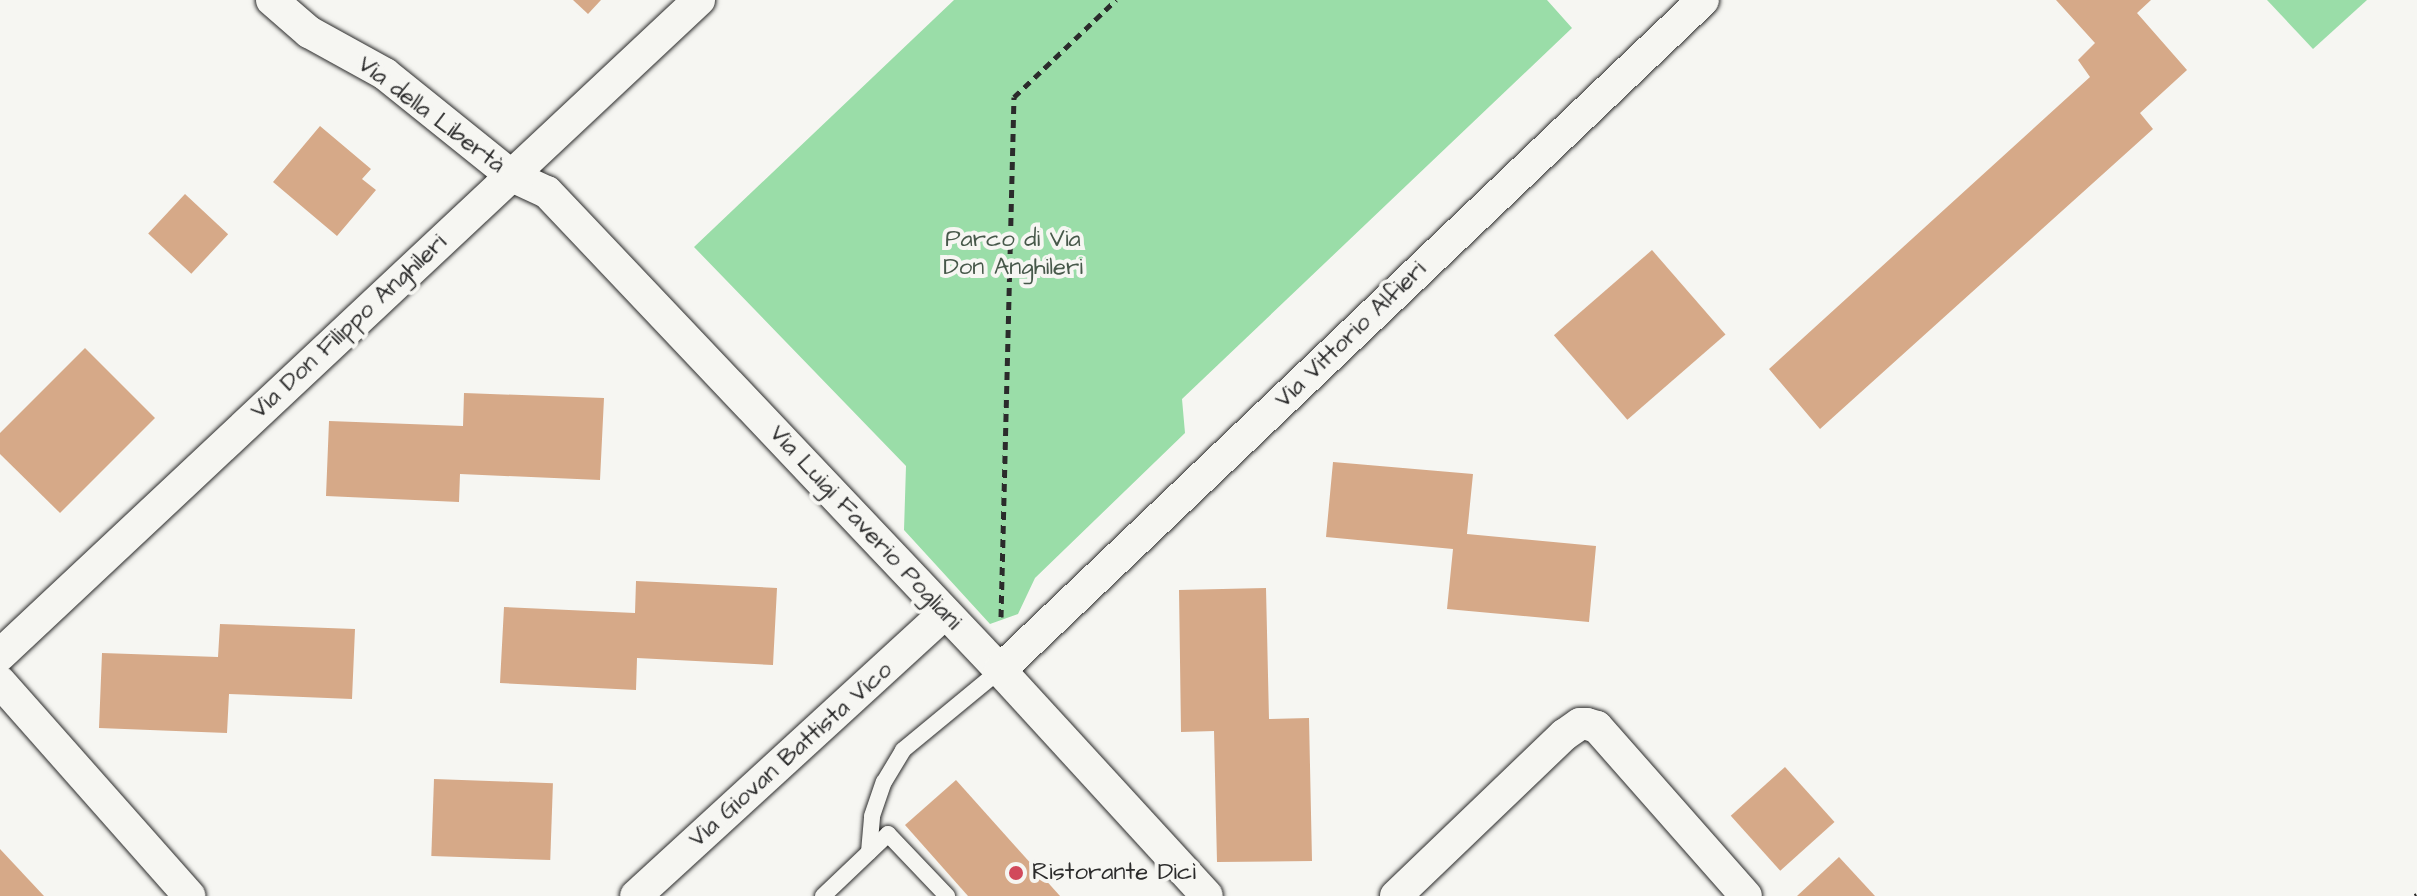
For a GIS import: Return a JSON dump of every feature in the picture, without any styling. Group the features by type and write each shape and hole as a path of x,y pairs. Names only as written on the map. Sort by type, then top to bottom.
{"street":[{"name":"Via della Libertà","path":"272,0 309,32 385,74 512,176"},
{"name":"Via Don Filippo Anghileri","path":"0,655 329,343 699,0"},
{"name":"Via Vittorio Alfieri","path":"1000,670 1703,0"},
{"name":"Via Luigi Faverio Pogliani","path":"512,176 547,192 1000,670 1207,896"},
{"name":"Via Giovan Battista Vico","path":"636,896 945,613"},
{"path":"0,682 189,896"},
{"path":"1396,896 1564,735 1580,724 1597,727 1746,896"}],"lane":[{"path":"869,852 872,816 884,782 903,750 1000,670"},
{"path":"823,896 888,834 947,896"}],"path":[{"path":"1000,670 1014,97 1116,0"}],"green space":[{"name":"Parco di Via Don Anghileri","path":"954,0 1547,0 1572,28 1182,399 1185,433 1035,578 1018,614 990,624 904,530 906,466 694,247"},
{"path":"2267,0 2367,0 2313,49"}],"building":[{"path":"573,0 601,0 588,14"},
{"path":"2056,0 2151,0 2137,13 2187,70 2140,113 2153,129 1820,429 1769,369 2090,77 2078,60 2095,43"},
{"path":"320,126 371,169 362,179 376,190 337,236 273,182"},
{"path":"185,194 228,234 191,274 148,233"},
{"path":"1652,250 1725,335 1627,420 1554,335"},
{"path":"85,348 155,418 60,513 0,454 0,433"},
{"path":"464,393 604,398 600,480 460,474 459,502 326,496 329,421 463,426"},
{"path":"1333,462 1473,474 1467,534 1596,546 1589,622 1447,609 1453,549 1326,537"},
{"path":"636,581 777,588 773,665 637,658 636,690 500,683 504,607 635,613"},
{"path":"1266,588 1269,719 1309,718 1312,861 1217,862 1214,731 1181,732 1179,590"},
{"path":"220,624 355,629 352,699 229,694 227,733 99,728 102,653 218,657"},
{"path":"1785,767 1835,822 1780,871 1731,816"},
{"path":"434,779 553,783 550,860 431,856"},
{"path":"956,780 1060,896 968,896 905,825"},
{"path":"0,849 44,896 0,896"},
{"path":"1839,857 1875,896 1797,896"}],"place":[{"name":"Ristorante Dicì","path":"1016,873"}]}
